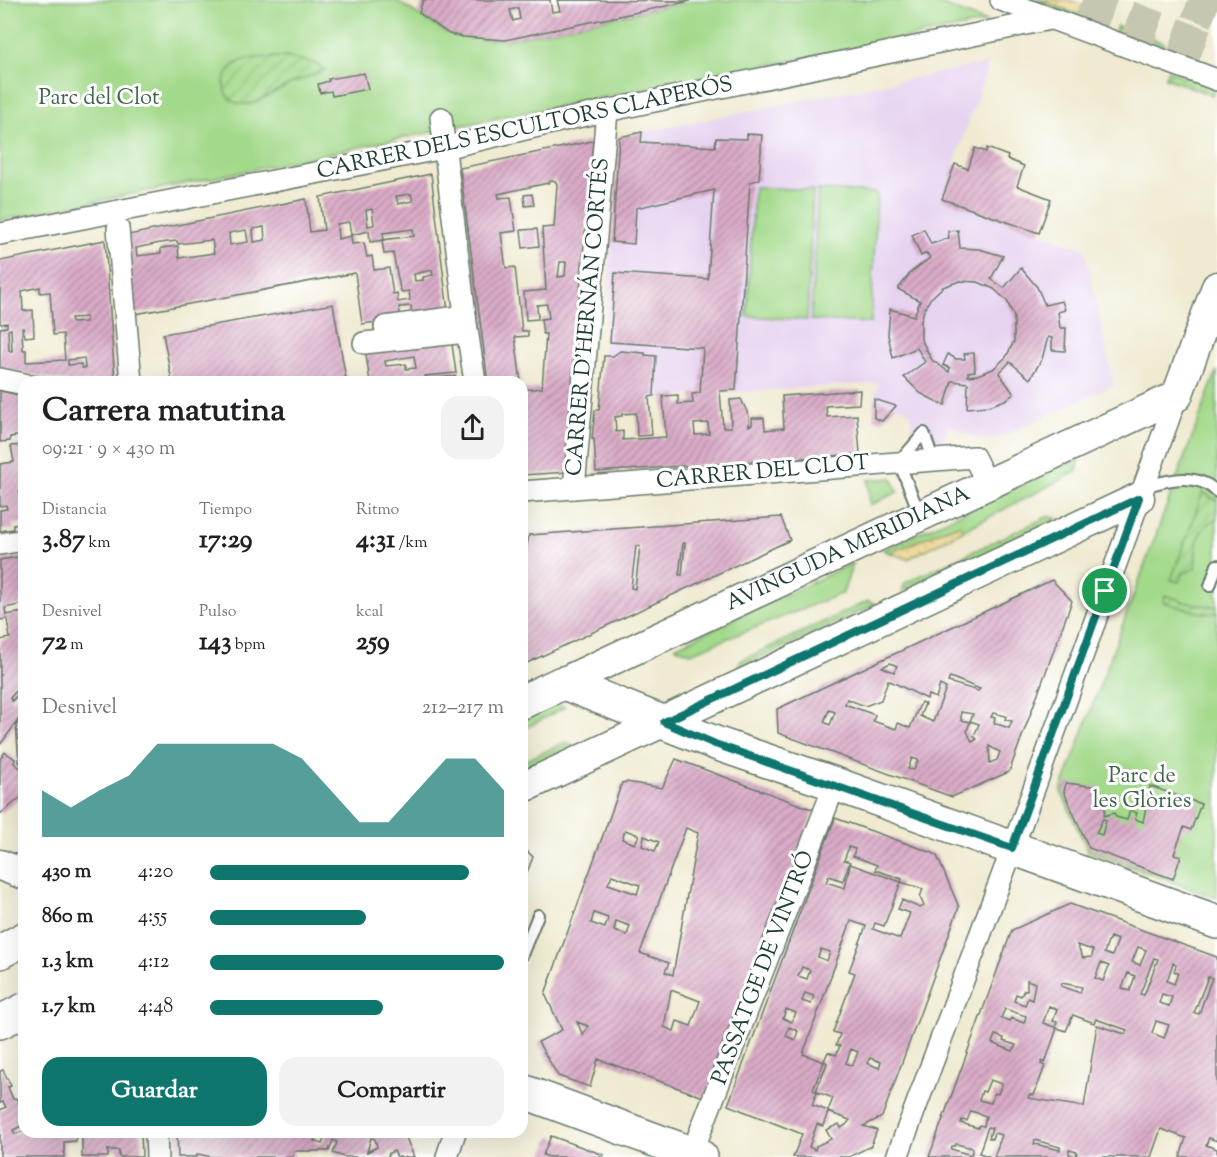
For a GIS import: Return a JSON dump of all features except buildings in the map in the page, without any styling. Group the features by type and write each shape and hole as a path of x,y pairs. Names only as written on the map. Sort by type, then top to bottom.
{"main road":[{"path":"562,683 715,744 838,785 1217,922"},
{"name":"AVINGUDA MERIDIANA","path":"528,699 562,683"},
{"path":"0,1022 18,1013"},
{"path":"528,1093 697,1155"}],"street":[{"path":"1000,0 1217,81"},
{"name":"CARRER DELS ESCULTORS CLAPERÓS","path":"0,234 444,148 607,111 1050,19"},
{"name":"CARRER D'HERNÁN CORTÉS","path":"574,488 607,111"},
{"path":"441,118 466,324 475,376"},
{"path":"118,228 130,376"},
{"path":"897,1157 1217,287"},
{"path":"364,336 466,324"},
{"path":"0,379 18,383"},
{"name":"AVINGUDA MERIDIANA","path":"562,683 1177,396"},
{"name":"CARRER DEL CLOT","path":"528,492 974,457 987,483"},
{"path":"528,785 1141,493"},
{"path":"0,544 18,541"},
{"name":"PASSATGE DE VINTRÓ","path":"697,1155 830,797 838,785"},
{"path":"0,865 18,872"},
{"path":"156,1138 157,1157"},
{"path":"447,1157 453,1138"}],"lane":[{"path":"899,462 920,515"},
{"path":"1141,493 1181,478 1199,481 1217,492"},
{"path":"1210,586 1217,566"},
{"path":"528,940 538,915"}],"shaded area":[{"path":"989,63 942,199 1085,249 1114,385 1001,437 980,440 949,425 943,442 916,443 913,441 910,411 874,399 879,383 600,401 619,137"}],"green space":[{"name":"Parc del Clot","path":"0,0 395,0 449,34 505,40 695,0 929,0 987,22 507,116 0,220"},
{"path":"1019,0 1038,0 1079,15 1083,5 1094,9 1092,16 1098,18 1095,27"},
{"path":"1117,26 1164,43 1161,51 1114,34"},
{"path":"285,57 314,63 325,70 290,84 254,103 235,102 225,91 226,76 239,62 255,58"},
{"path":"1168,70 1215,87 1212,95 1165,78"},
{"path":"754,187 813,190 807,320 747,316"},
{"path":"818,190 877,193 871,323 811,320"},
{"name":"Parc de les Glòries","path":"1217,370 1217,898 1088,851 1061,791"},
{"path":"1081,457 1076,472 964,530 960,526 950,527 890,553 883,550"},
{"path":"892,478 898,492 870,505 868,480"},
{"path":"1203,492 1217,501 1217,519 1205,527 1198,539 1196,568 1182,574 1179,582 1171,580"},
{"path":"1049,516 1057,519 902,591 905,583"},
{"path":"853,563 843,593 691,653 675,647"},
{"path":"1165,595 1188,603 1217,607 1217,613 1200,613 1163,602"},
{"path":"868,601 876,604 738,668 740,661"},
{"path":"554,703 565,707 528,727 528,715"},
{"path":"566,742 574,745 528,766 528,759"}],"sand":[{"path":"1038,0 1069,0 1083,5 1080,15"},
{"path":"960,526 964,530 908,559 890,553 950,527"}],"tunnel":[{"path":"1082,0 1217,50"},
{"path":"1188,0 1217,11"}],"route":[{"path":"1139,498 1105,591 1012,848 838,785 715,744 664,722 1139,498"}]}
